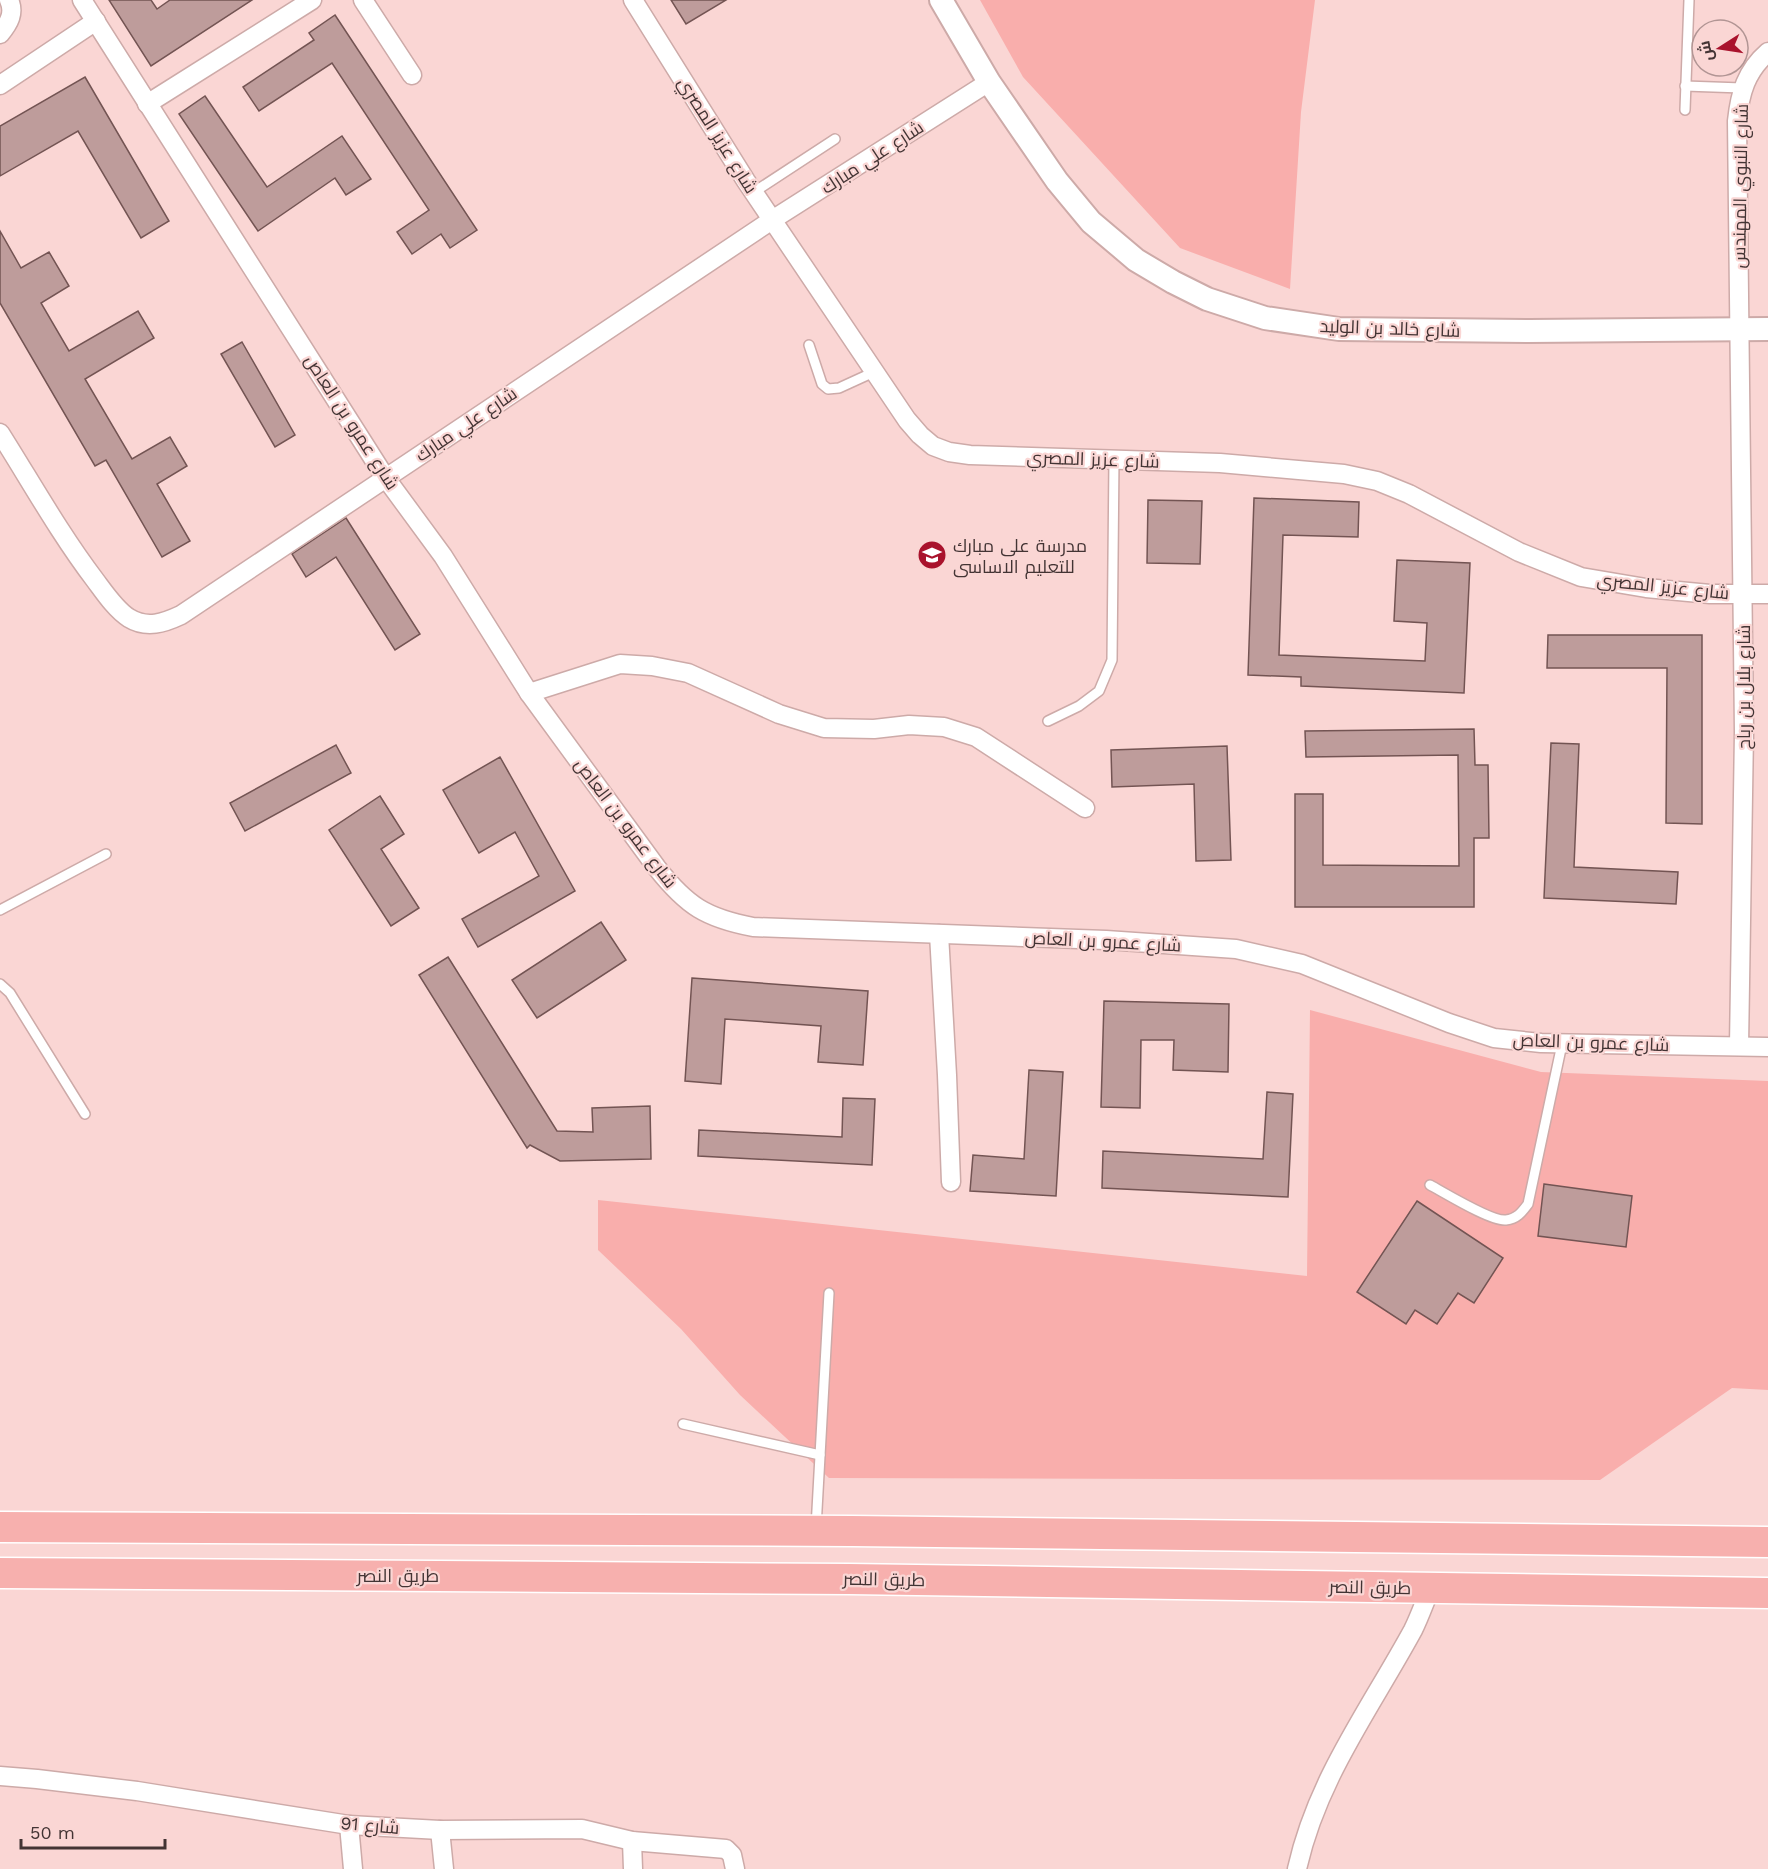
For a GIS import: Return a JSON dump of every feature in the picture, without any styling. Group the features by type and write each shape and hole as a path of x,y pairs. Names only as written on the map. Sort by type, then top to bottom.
{"highway":[{"path":"0,1527 852,1531 1768,1542"},
{"path":"849,1579 852,1531"},
{"name":"طريق النصر","path":"0,1573 849,1579 1768,1593"}],"street":[{"path":"0,34 9,23 12,7 9,0"},
{"name":"شارع عمرو بن العاص","path":"82,0 385,477 443,556 530,693 657,868 675,891 698,909 724,921 753,927 1106,940 1236,949 1302,964 1449,1023 1494,1038 1562,1044 1768,1047"},
{"path":"147,104 312,0"},
{"path":"363,0 412,75"},
{"name":"شارع عزيز المصري","path":"633,0 772,220 874,372 907,420 933,446 949,452 1220,463 1344,474 1377,481 1409,494 1519,552 1581,577 1646,588 1710,594 1768,594"},
{"name":"شارع خالد بن الوليد","path":"941,0 989,82 1057,181 1091,222 1136,260 1207,299 1265,318 1339,329 1529,331 1768,329"},
{"path":"0,84 96,21"},
{"name":"شارع النبوي المهندس","path":"1739,328 1737,121 1742,88 1758,60 1768,52"},
{"name":"شارع علي مبارك","path":"0,433 78,557 104,592 128,618 146,624 164,623 181,615 772,220 989,82"},
{"name":"شارع بلال بن رباح","path":"1739,328 1744,732 1739,1046"},
{"path":"530,693 620,664 652,666 688,673 779,714 824,728 874,729 909,725 944,727 976,737 1085,808"},
{"path":"939,934 951,1182"},
{"path":"1297,1869 1304,1837 1336,1762 1413,1628 1431,1587"},
{"name":"شارع 91","path":"0,1776 137,1791 349,1825 440,1830 582,1829 632,1841 726,1849 730,1851 734,1865"},
{"path":"349,1825 353,1869"},
{"path":"440,1830 444,1869"},
{"path":"632,1841 633,1869"}],"lane":[{"path":"1685,110 1689,0"},
{"path":"1685,86 1742,88"},
{"path":"754,192 835,139"},
{"path":"809,345 822,384 828,389 839,388 874,372"},
{"path":"1048,721 1079,706 1099,691 1113,660 1114,459"},
{"path":"0,910 106,854"},
{"path":"0,984 10,993 85,1114"},
{"path":"1430,1185 1498,1220 1514,1219 1522,1213 1527,1204 1562,1044"},
{"path":"816,1531 828,1293"},
{"path":"684,1424 820,1455"}],"shaded area":[{"path":"980,0 1315,0 1301,112 1290,289 1180,248 1023,77"},
{"path":"1310,1010 1541,1072 1768,1081 1768,1390 1732,1388 1600,1480 829,1478 740,1395 681,1329 598,1250 598,1200 1307,1276"}],"building":[{"path":"109,0 151,0 157,9 170,0 252,0 151,66"},
{"path":"671,0 726,0 686,24"},
{"path":"335,15 477,230 450,248 441,234 412,254 397,232 429,210 332,63 259,111 243,87 314,40 309,33"},
{"path":"85,77 169,221 141,238 78,131 0,176 0,126"},
{"path":"205,96 267,187 342,136 371,179 346,195 335,178 258,231 179,114"},
{"path":"0,231 21,268 49,252 69,286 41,303 69,351 138,311 154,338 85,379 132,459 170,437 187,466 157,484 190,541 162,557 106,460 95,466 0,303"},
{"path":"242,342 295,435 275,447 221,354"},
{"path":"1254,498 1359,502 1358,537 1283,535 1279,655 1425,661 1427,623 1394,621 1397,560 1470,563 1464,693 1301,686 1301,677 1248,675"},
{"path":"1148,500 1202,501 1200,564 1147,563"},
{"path":"346,518 420,634 395,650 336,557 306,577 292,554"},
{"path":"1548,635 1702,635 1702,824 1666,823 1667,668 1547,668"},
{"path":"1474,729 1475,765 1488,765 1489,838 1474,838 1474,907 1295,907 1295,794 1323,794 1323,865 1459,866 1458,755 1306,757 1305,731"},
{"path":"1551,743 1579,744 1574,867 1678,872 1676,904 1544,898"},
{"path":"336,745 351,773 245,831 230,803"},
{"path":"1227,746 1231,860 1196,861 1194,784 1112,787 1111,750"},
{"path":"500,757 575,891 478,947 462,919 539,876 515,832 479,853 443,790"},
{"path":"380,796 404,834 381,849 419,908 391,926 329,830"},
{"path":"601,922 626,960 537,1018 512,980"},
{"path":"448,957 557,1131 593,1132 592,1108 650,1106 651,1159 560,1161 530,1145 527,1148 419,975"},
{"path":"692,978 868,991 863,1065 818,1062 821,1026 725,1019 721,1084 685,1081"},
{"path":"1104,1001 1229,1004 1228,1072 1173,1070 1174,1040 1141,1040 1140,1108 1101,1107"},
{"path":"1029,1070 1063,1072 1056,1196 970,1191 973,1155 1024,1159"},
{"path":"1267,1092 1293,1094 1288,1197 1102,1188 1103,1151 1263,1159"},
{"path":"843,1098 875,1099 872,1165 698,1156 699,1130 842,1137"},
{"path":"1544,1184 1632,1196 1626,1247 1538,1236"},
{"path":"1417,1201 1503,1258 1474,1303 1458,1293 1437,1324 1415,1310 1406,1324 1357,1292"}],"place":[{"name":"مدرسة على مبارك للتعليم الاساسى","path":"932,555"}]}
